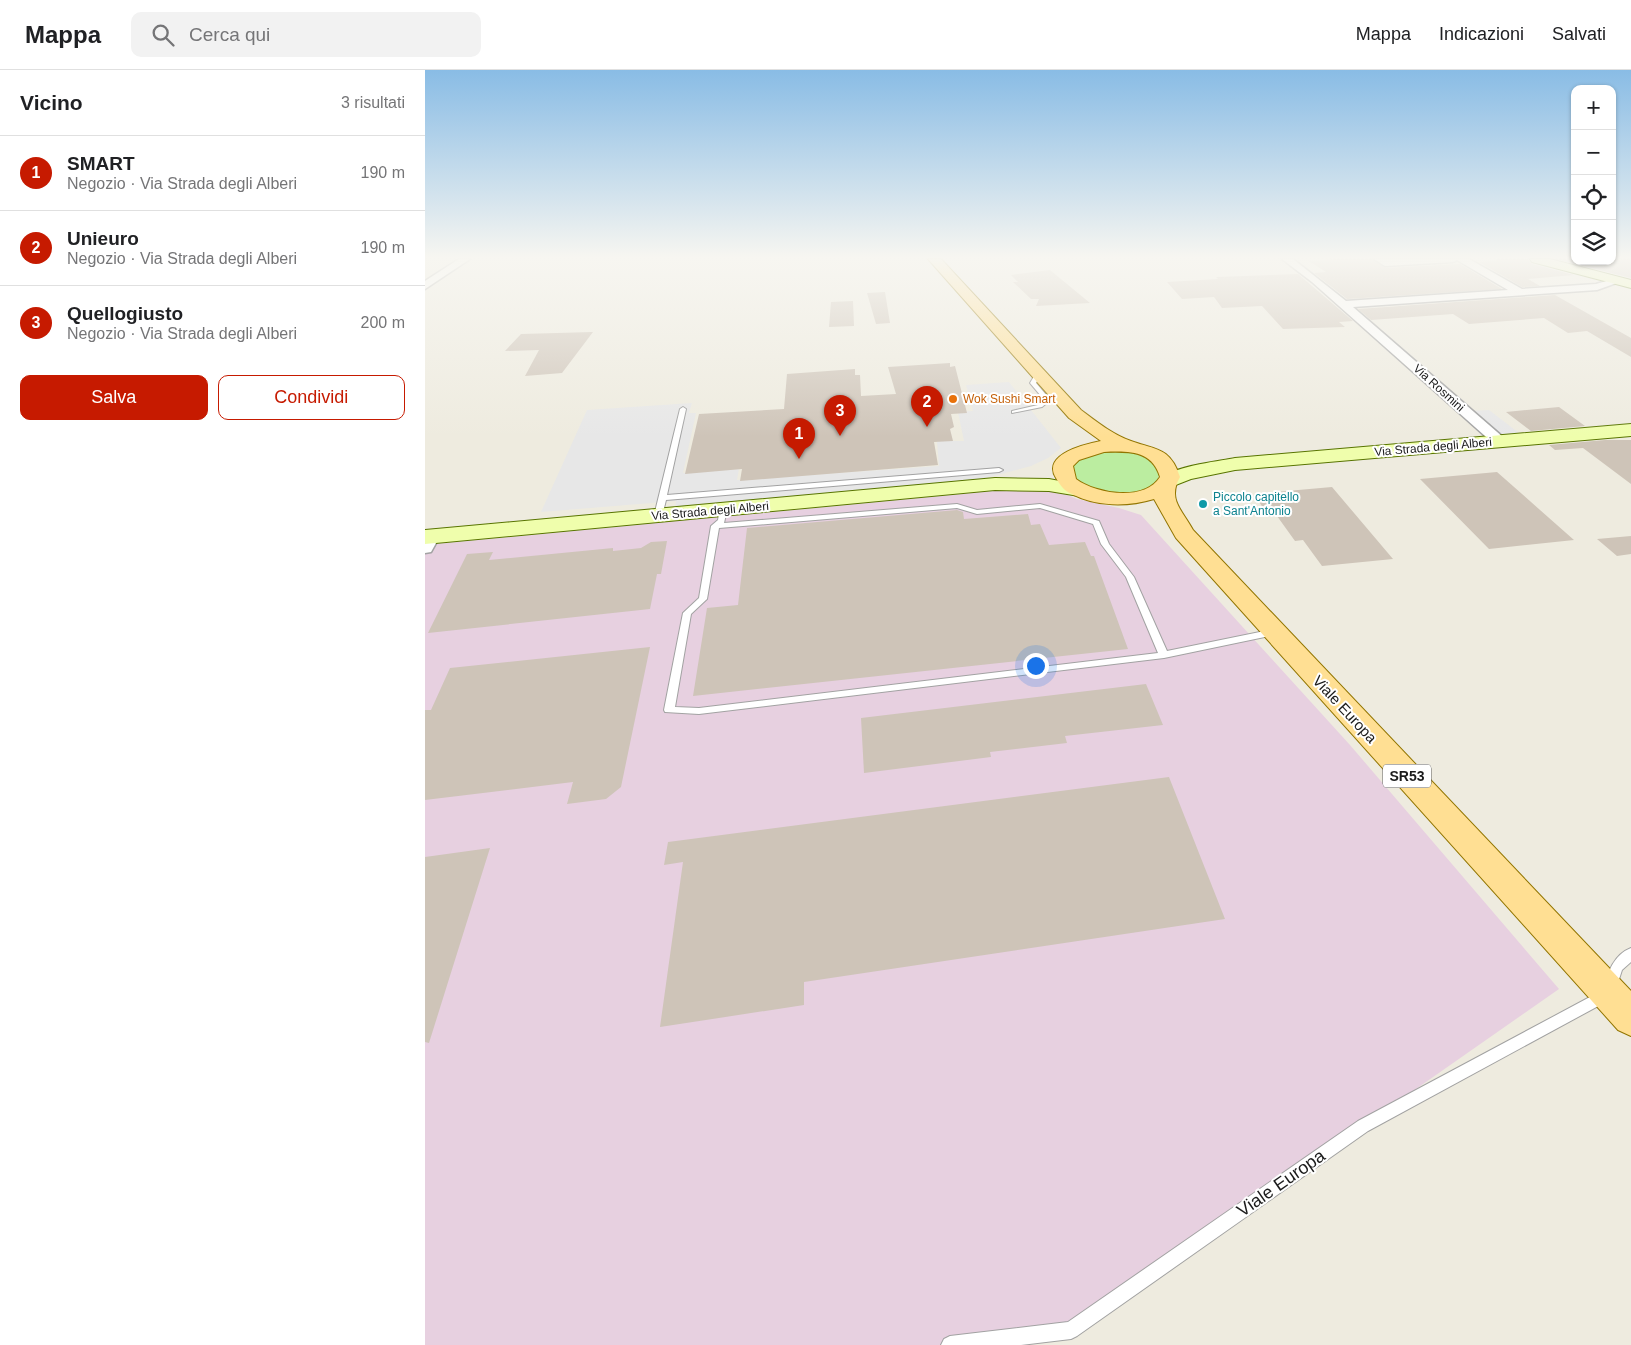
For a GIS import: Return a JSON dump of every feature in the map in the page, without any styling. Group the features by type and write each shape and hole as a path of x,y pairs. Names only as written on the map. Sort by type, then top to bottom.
{"main road":[{"path":"988,318 1075,414 1112,440 1159,457"},
{"path":"1075,414 1081,440 1063,466 1063,476 1079,490"},
{"name":"Via Strada degli Alberi","path":"1166,484 1185,474 1235,464 1631,430"},
{"path":"1071,457 1103,446 1133,448"},
{"name":"Via Strada degli Alberi","path":"427,540 660,507 719,518 848,490 1035,473 1071,457"},
{"name":"Via Strada degli Alberi","path":"1159,457 1189,462 1235,464"},
{"name":"Viale Europa","path":"1159,457 1168,466 1170,477 1163,496 1184,533 1631,1018"},
{"name":"Via Strada degli Alberi","path":"997,477 1079,490"},
{"name":"Viale Europa","path":"1079,490 1117,499 1141,497 1166,484"},
{"name":"Viale Europa","path":"1117,499 1160,518 1184,533"}],"street":[{"name":"Via Rosmini","path":"1360,318 1499,441"}],"lane":[{"path":"1038,374 1033,384 1044,396 1045,402 1040,406 1014,412 1034,409 1059,396"},
{"path":"683,409 660,507 848,490"},
{"path":"1164,655 1130,577 1105,544 1096,523 1040,506 977,512 957,506 719,518 703,599 687,613 669,710 699,711 1164,655 1274,632"},
{"path":"1608,994 1617,967 1631,954"},
{"name":"Viale Europa","path":"950,1345 1071,1330 1363,1126 1608,994"}],"shaded area":[{"path":"1009,382 1061,448 1048,458 1031,466 974,481 675,509 676,501 541,512 587,410 692,403 689,413 696,413 683,473 739,469 737,480 939,466 937,441 964,441 958,412 973,411 966,385"},
{"path":"1489,410 1519,433 1500,435 1471,411"},
{"path":"1026,488 1063,493 1077,499 1141,515 1350,745 1559,989 1071,1330 959,1345 425,1345 425,545"}],"green space":[{"path":"1114,450 1140,455 1151,461 1160,472 1157,482 1137,492 1116,494 1095,489 1075,480 1072,466 1076,461 1086,455"}],"building":[{"path":"830,318 854,318 854,326 829,327"},
{"path":"874,318 889,318 890,323 876,324"},
{"path":"1273,318 1350,318 1353,321 1339,322 1345,327 1283,329"},
{"path":"1369,318 1392,318 1371,320"},
{"path":"1460,318 1538,318 1469,324"},
{"path":"1545,318 1597,318 1631,338 1631,357 1587,331 1568,333"},
{"path":"593,332 562,373 525,376 539,350 505,351 521,334"},
{"path":"950,363 950,367 955,366 967,413 951,414 954,427 950,429 953,441 934,442 938,465 740,481 742,469 685,474 699,414 784,409 787,374 855,369 855,375 860,375 861,396 896,394 888,367"},
{"path":"1559,407 1585,426 1531,431 1506,412"},
{"path":"1605,440 1631,440 1631,484 1583,448 1555,450 1549,445"},
{"path":"1497,472 1574,540 1489,549 1420,479"},
{"path":"1332,487 1393,559 1322,566 1303,540 1295,541 1277,516 1269,517 1254,494"},
{"path":"957,510 963,512 964,519 1028,514 1031,525 1040,524 1049,545 1085,542 1091,556 1094,556 1128,649 693,696 707,608 738,605 747,528"},
{"path":"1631,536 1631,554 1617,556 1597,539"},
{"path":"667,541 661,574 657,574 650,609 428,633 467,554 493,552 489,560 613,548 613,551 641,548 651,542"},
{"path":"650,647 621,787 606,799 567,804 573,782 425,800 425,710 431,710 450,668"},
{"path":"1146,684 1163,725 1065,736 1067,743 990,752 991,757 864,773 861,718"},
{"path":"1169,777 1225,919 804,982 804,1005 660,1027 683,862 664,865 668,842"},
{"path":"490,848 429,1043 425,1042 425,857"}],"place":[{"name":"Wok Sushi Smart","path":"953,399"},
{"name":"Unieuro","path":"927,427"},
{"name":"Quellogiusto","path":"840,436"},
{"name":"SMART","path":"799,459"},
{"name":"Piccolo capitello a Sant'Antonio","path":"1203,504"}]}
